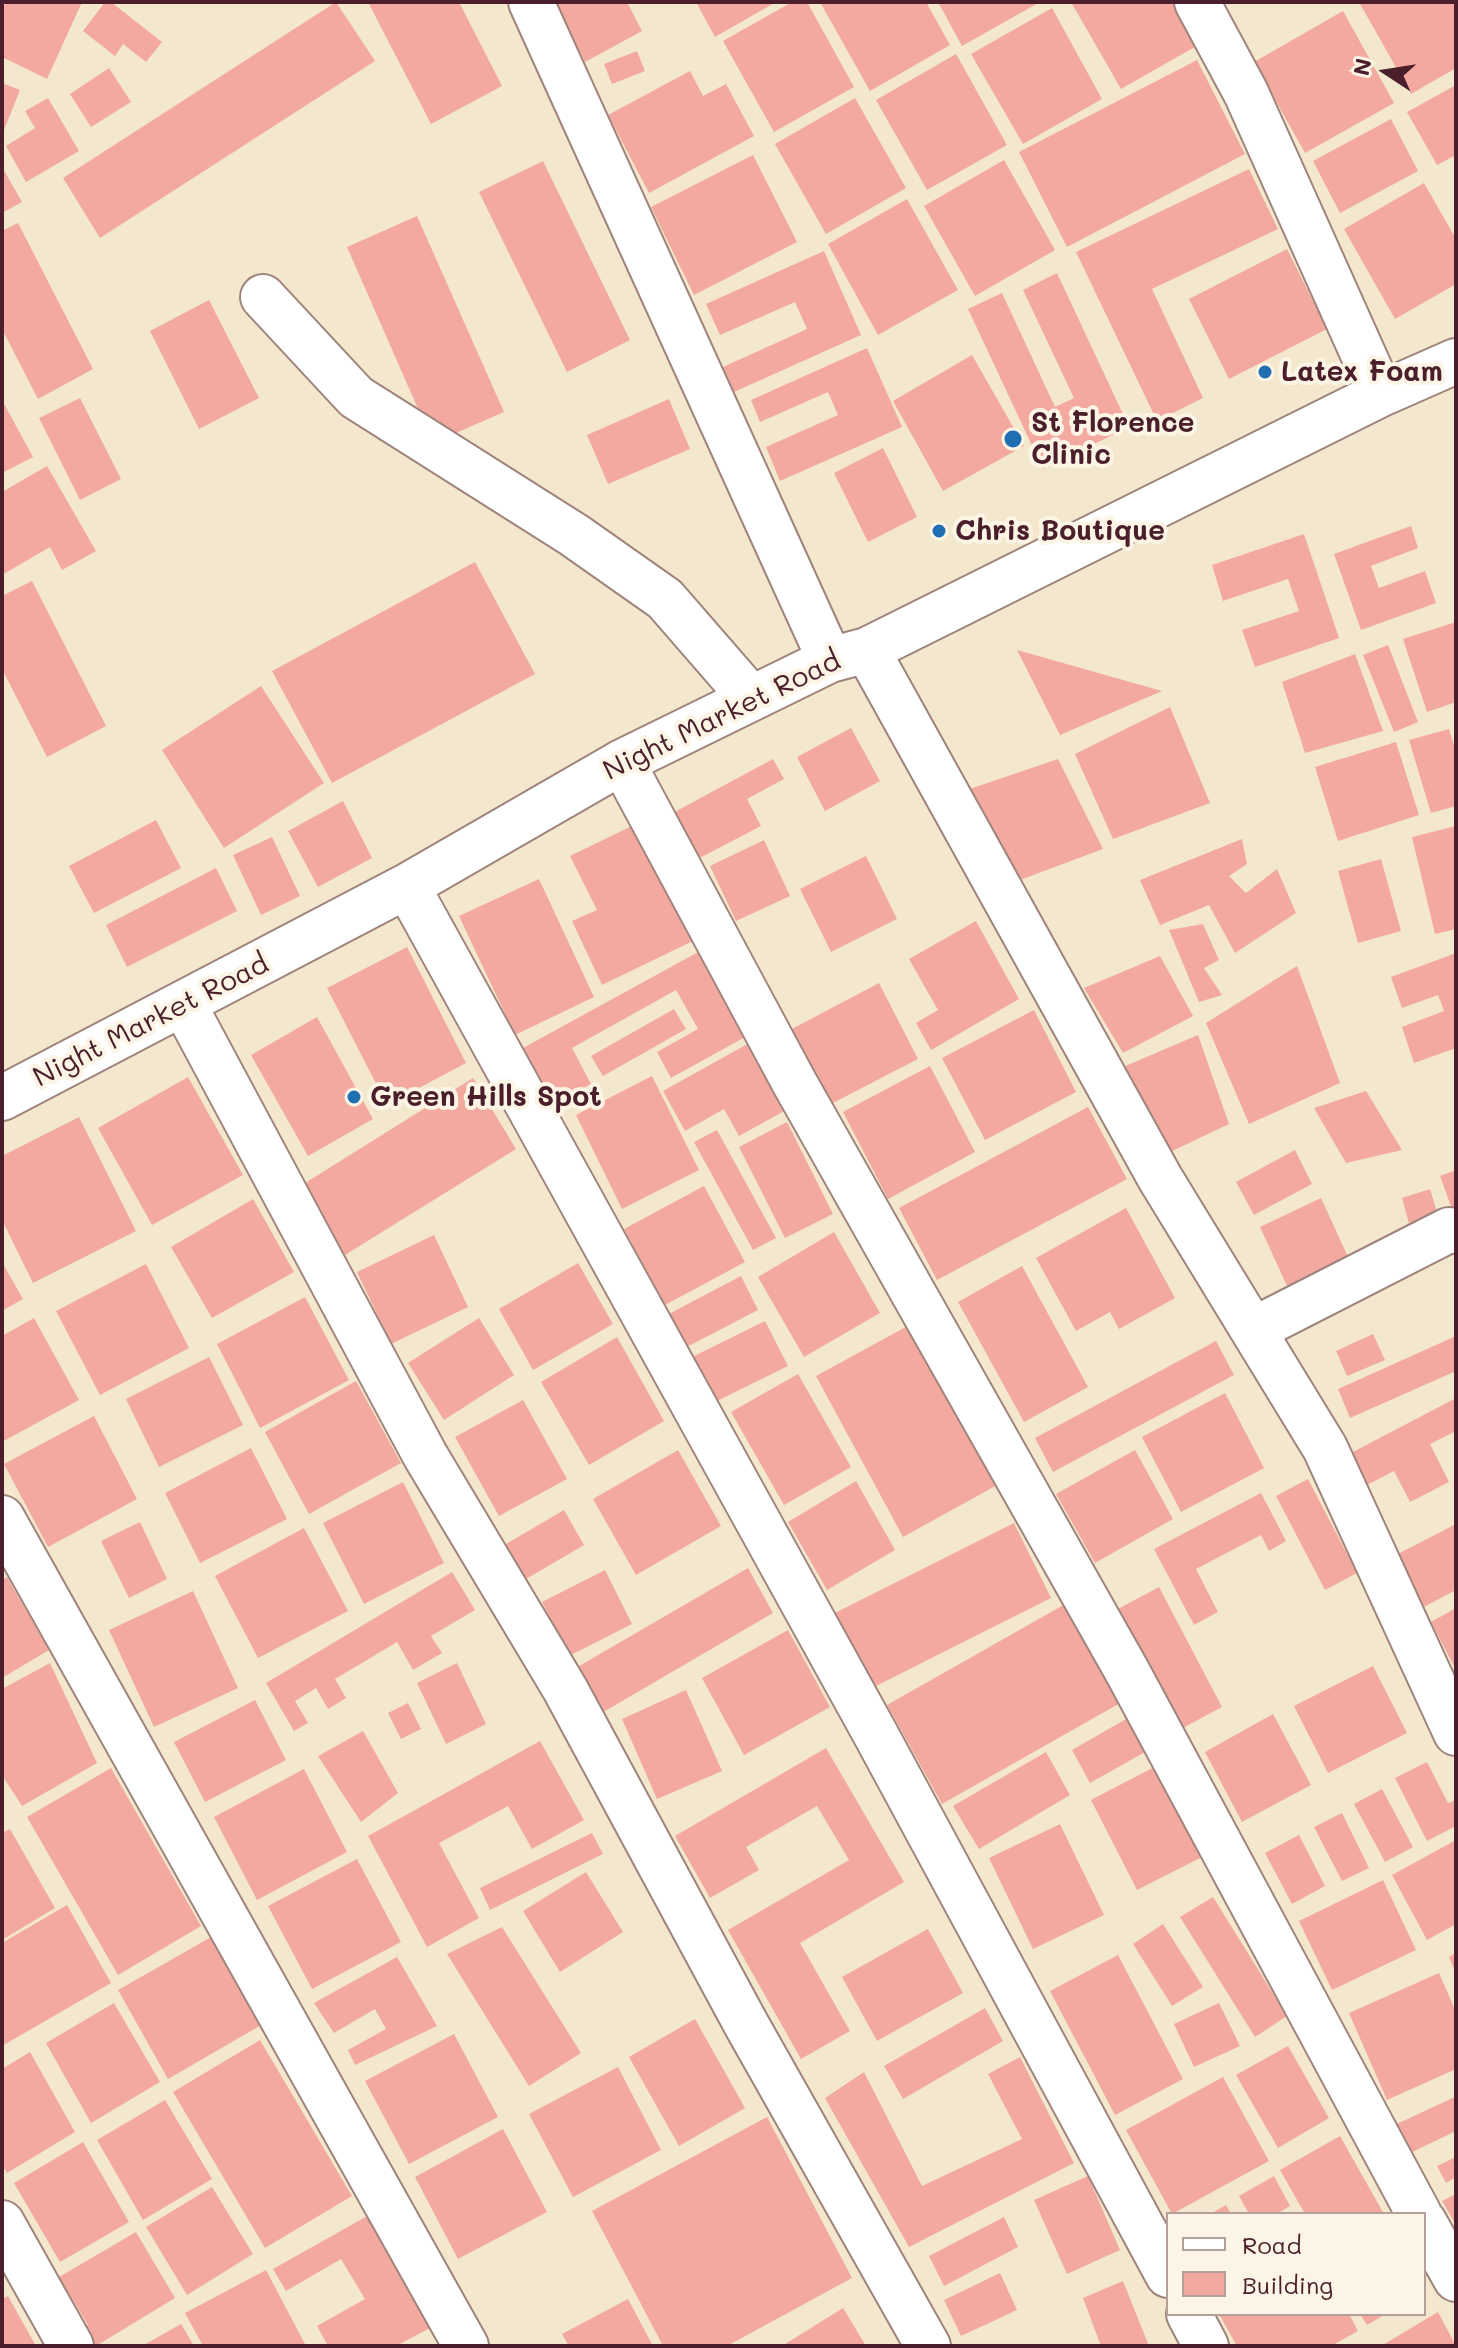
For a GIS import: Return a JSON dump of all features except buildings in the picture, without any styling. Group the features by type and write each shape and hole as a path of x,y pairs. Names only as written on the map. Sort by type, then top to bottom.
{"street":[{"path":"531,2 848,655 1325,1448 1456,1733"},
{"path":"1197,2 1246,93 1381,394"},
{"path":"263,297 356,397 574,535 665,599 751,698"},
{"name":"Night Market Road","path":"2,1098 407,886 622,762 1381,394 1456,361"},
{"path":"622,762 794,1082 1127,1671 1418,2212"},
{"path":"407,886 876,1735 1166,2271"},
{"path":"184,1005 425,1455 565,1689 746,2024 928,2346"},
{"path":"1253,1330 1449,1230 1456,1231"},
{"path":"2,1518 466,2346"},
{"path":"2,2223 71,2346"},
{"path":"1426,2226 1456,2279"},
{"path":"1190,2316 1206,2346"}],"place":[{"name":"Latex Foam","path":"1265,372"},
{"name":"St Florence Clinic","path":"1013,439"},
{"name":"Chris Boutique","path":"939,531"},
{"name":"Green Hills Spot","path":"354,1097"}]}
